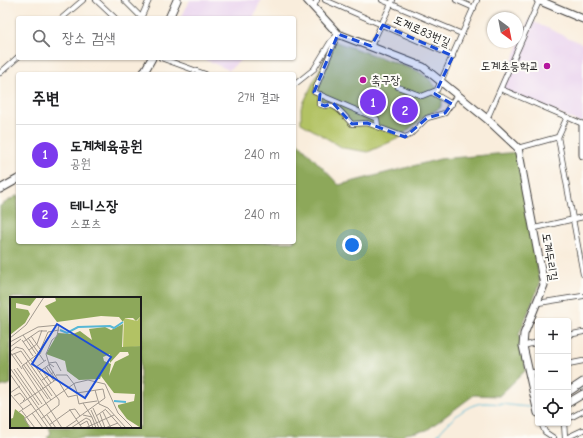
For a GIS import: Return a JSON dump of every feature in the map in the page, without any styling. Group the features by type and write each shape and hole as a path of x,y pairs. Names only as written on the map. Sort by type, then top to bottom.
{"street":[{"path":"64,16 83,0"},
{"path":"96,0 113,16"},
{"path":"124,0 139,16"},
{"path":"142,16 149,0"},
{"path":"170,16 177,0"},
{"path":"307,0 316,3 338,34 423,67 487,119 518,148 558,137"},
{"name":"도계로83번길","path":"325,0 453,56"},
{"name":"도계로83번길","path":"382,0 392,2 462,34"},
{"path":"456,0 474,8"},
{"name":"도계로83번길","path":"433,93 437,90 477,0"},
{"path":"487,119 538,0 550,2 583,19"},
{"path":"371,46 383,25 392,2"},
{"path":"296,83 314,69 331,41 338,34"},
{"path":"338,34 314,92 377,119 378,127"},
{"path":"0,73 16,59"},
{"path":"144,72 151,60"},
{"path":"166,60 200,72"},
{"path":"398,87 422,96 433,93 452,104"},
{"path":"501,88 583,125 583,154"},
{"path":"320,94 318,101 319,104 325,106 330,104 335,106 352,124 367,123 405,137 410,135 427,118 445,114 457,95"},
{"path":"567,117 558,137 583,274"},
{"name":"도계두리길","path":"518,148 535,228 544,285 538,303 524,334 523,346 535,398"},
{"path":"0,189 16,180"},
{"path":"535,228 583,217"},
{"path":"538,303 583,296"},
{"path":"571,334 583,332"},
{"path":"523,346 535,343"},
{"path":"571,363 583,361"},
{"path":"530,373 535,372"},
{"path":"571,390 583,382"},
{"path":"571,401 583,394"},
{"path":"571,417 583,411"},
{"path":"543,426 545,432 554,438"},
{"path":"564,426 565,438 583,430"}],"highlighted area":[{"path":"383,25 453,56 435,94 452,104 445,113 427,118 405,137 367,123 352,124 333,103 325,106 319,104 320,94 314,92 338,34 371,46"}],"shaded area":[{"path":"190,0 261,0 254,16 182,16"},
{"name":"도계초등학교","path":"529,20 583,44 583,124 501,89 518,48 523,48 523,35"},
{"path":"206,60 241,60 229,70"}],"green space":[{"path":"333,41 418,71 428,78 444,96 440,108 422,118 399,138 368,152 343,148 301,123 301,108"},
{"path":"296,140 339,185 440,159 519,152 540,284 519,334 526,370 499,396 474,395 427,430 406,434 402,438 47,438 51,433 49,428 141,428 141,297 10,297 10,384 0,387 0,206 16,196 16,244 296,244"}],"waterway":[{"path":"577,390 583,387"},
{"path":"435,438 457,415 470,406 485,403 529,407 534,406"}],"place":[{"name":"도계초등학교","path":"547,66"},
{"name":"축구장","path":"363,80"},
{"name":"도계체육공원","path":"373,102"},
{"name":"테니스장","path":"405,110"}]}
